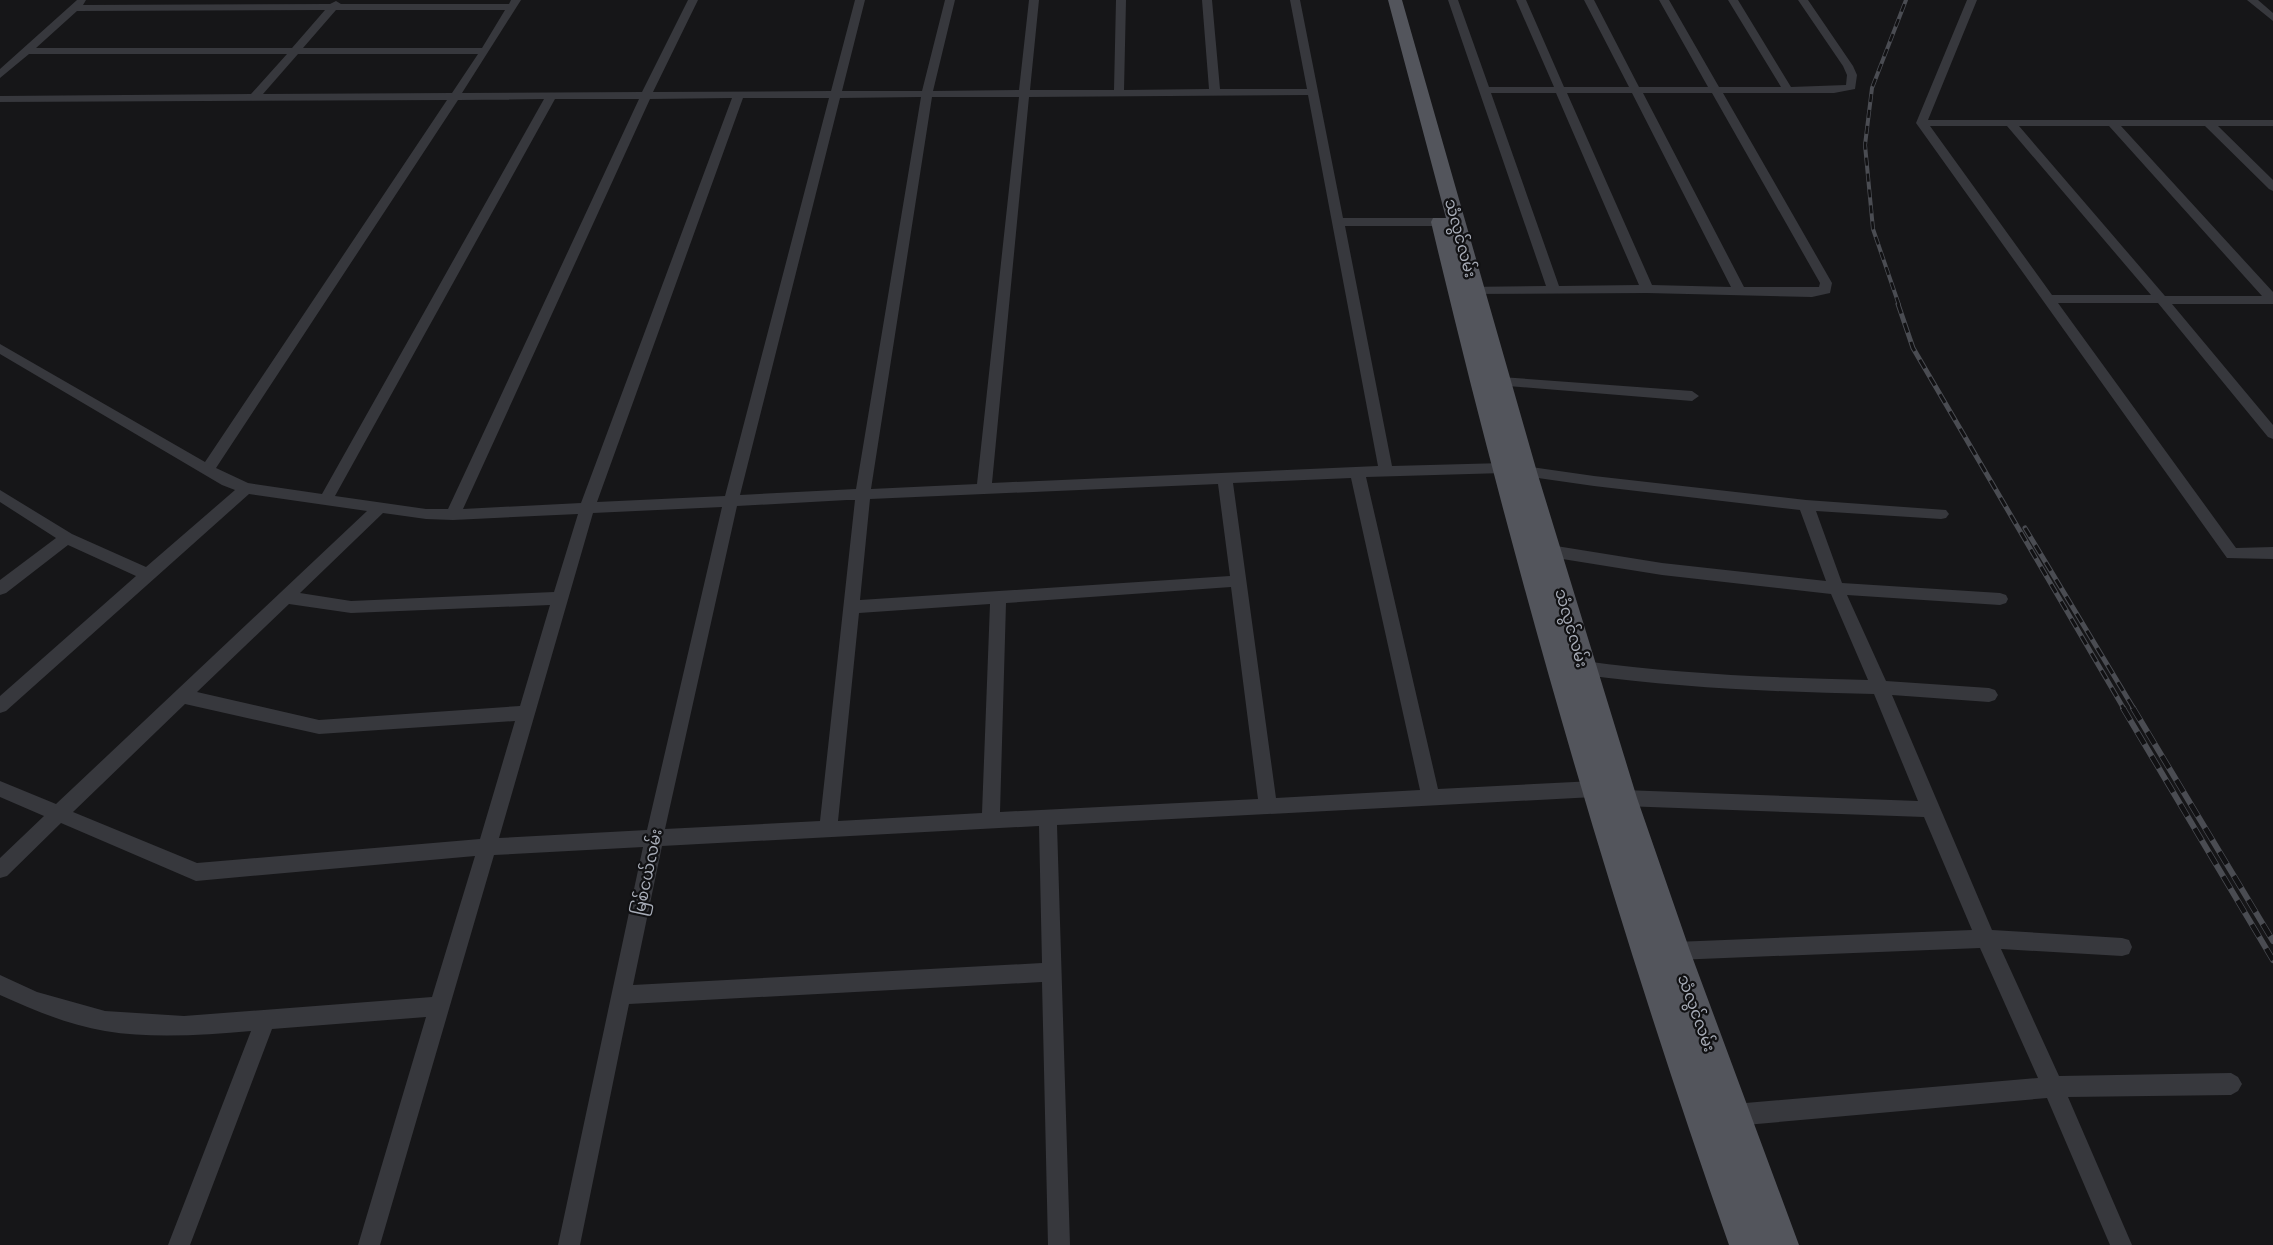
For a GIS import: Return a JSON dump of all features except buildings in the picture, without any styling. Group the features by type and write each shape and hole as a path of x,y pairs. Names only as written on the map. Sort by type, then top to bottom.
{"main road":[{"name":"သံလွင်လမ်း","path":"1380,0 1440,222 1501,382 1515,470 1550,551 1623,798 1675,951 1782,1245"},
{"name":"သံလွင်လမ်း","path":"1395,0 1466,291 1515,470 1594,789 1645,954 1713,1153 1747,1245"}],"street":[{"path":"0,75 84,0"},
{"path":"452,515 646,96 693,0"},
{"name":"မြစ်ငယ်လမ်း","path":"570,1245 654,838 731,501 860,0"},
{"path":"828,829 863,494 926,94 950,0"},
{"path":"984,489 1034,0"},
{"path":"1119,93 1121,0"},
{"path":"1207,0 1216,93"},
{"path":"1295,0 1386,471"},
{"path":"1453,0 1554,290"},
{"path":"1521,0 1647,290"},
{"path":"1589,0 1740,292"},
{"path":"1466,291 1647,290 1812,293 1825,290 1827,287 1664,0"},
{"path":"1733,0 1788,90"},
{"path":"1485,90 1560,92 1716,91 1845,89 1851,86 1852,81 1848,66 1803,0"},
{"path":"1972,0 1923,116 1922,123 2232,554 2273,553"},
{"path":"2252,0 2273,18"},
{"path":"75,8 174,4 514,4"},
{"path":"254,98 336,4"},
{"path":"208,469 452,96 485,51 514,4"},
{"path":"26,51 485,51"},
{"path":"0,99 1312,92"},
{"path":"369,1245 587,508 739,95"},
{"path":"326,499 551,96"},
{"path":"1922,123 2273,123"},
{"path":"2010,123 2163,301 2273,434"},
{"path":"2051,300 2273,300 2112,123"},
{"path":"2208,123 2273,187"},
{"path":"1338,222 1440,222"},
{"path":"0,348 227,481 246,488 426,514 452,515 1357,472 1515,470 1806,505 1941,514"},
{"path":"0,366 16,357"},
{"path":"1501,382 1692,396"},
{"path":"1357,472 1430,798"},
{"path":"1224,478 1268,806"},
{"path":"0,706 246,488"},
{"path":"0,495 67,538 149,575"},
{"path":"1806,505 1836,590 1880,687 1986,939 2053,1087 2121,1245"},
{"path":"0,870 380,507"},
{"path":"0,589 67,538"},
{"path":"1550,551 1625,565 1836,590 2000,600"},
{"path":"851,607 1238,580"},
{"path":"286,597 351,607 561,598"},
{"path":"991,820 998,597"},
{"path":"1584,668 1642,676 1764,685 1880,687 1989,695"},
{"path":"182,696 319,727 526,713"},
{"path":"0,789 196,872 487,847 1594,789"},
{"path":"1623,798 1930,809"},
{"path":"1048,818 1059,1245"},
{"path":"1675,951 1986,939 2122,947"},
{"path":"621,995 1052,972"},
{"path":"0,985 35,1001 105,1021 184,1026 440,1006"},
{"path":"179,1245 265,1020"},
{"path":"1734,1115 2053,1087 2231,1084"}],"railway":[{"path":"1899,305 1873,229 1865,145 1872,88 1906,0"},
{"path":"1898,304 1913,348 2124,709"},
{"path":"2025,528 2134,709"},
{"path":"2123,708 2273,960"},
{"path":"2133,708 2273,941"}]}
